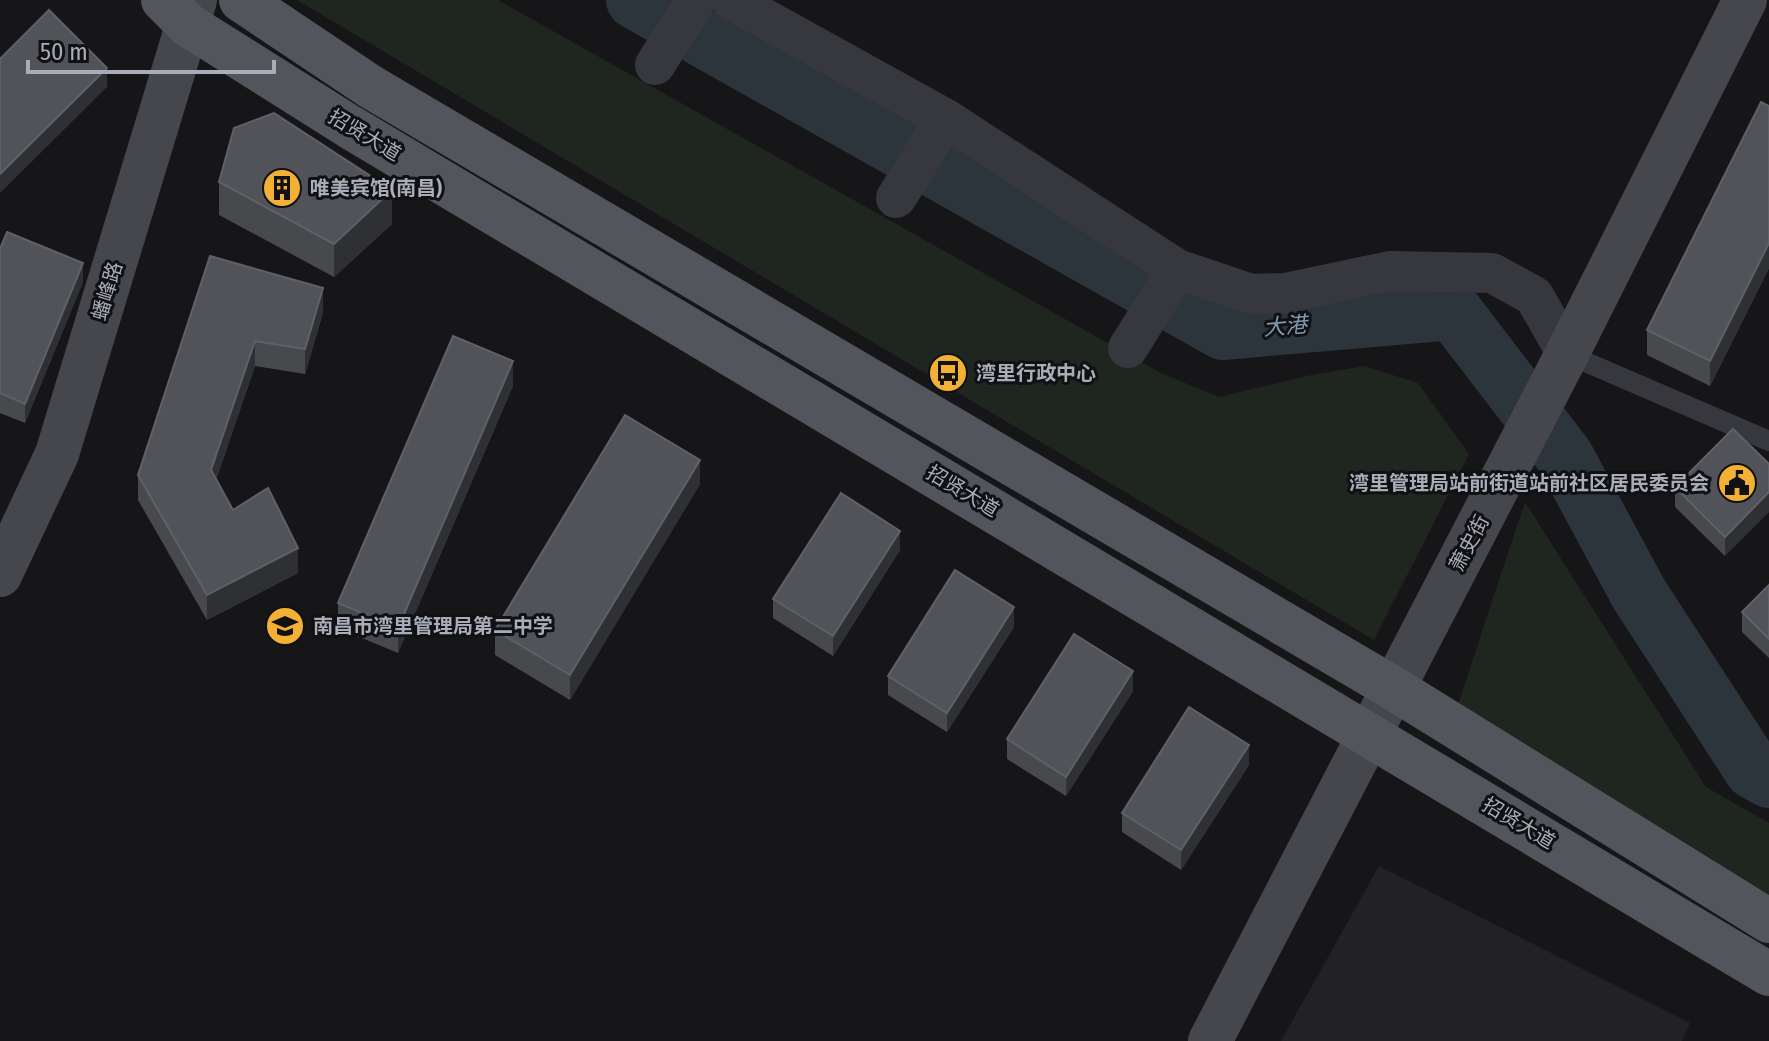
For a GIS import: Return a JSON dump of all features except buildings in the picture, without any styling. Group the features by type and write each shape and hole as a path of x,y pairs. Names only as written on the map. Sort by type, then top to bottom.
{"main road":[{"path":"241,0 371,87 1393,688 1769,921"},
{"name":"招贤大道","path":"182,8 350,127 1769,974"}],"street":[{"path":"655,65 696,0"},
{"path":"731,0 946,119 1177,269 1251,294 1285,293 1390,271 1492,273 1534,296 1567,356"},
{"name":"萧史街","path":"1210,1041 1567,356 1745,0"},
{"name":"蟠峰路","path":"0,575 57,454 182,8"},
{"path":"896,198 946,119"},
{"path":"1128,348 1177,269"}],"lane":[{"path":"1567,356 1769,441"}],"shaded area":[{"path":"297,0 498,0 1161,373 1219,397 1364,366 1418,383 1469,454 1374,640"},
{"path":"1525,502 1706,787 1769,823 1769,896 1458,704"},
{"path":"1379,866 1690,1023 1682,1041 1281,1041"}],"waterway":[{"name":"大港","path":"635,0 1223,331 1453,311 1565,457 1639,594 1753,770 1769,779"}],"place":[{"name":"唯美宾馆(南昌)","path":"282,188"},
{"name":"湾里行政中心","path":"948,373"},
{"name":"湾里管理局站前街道站前社区居民委员会","path":"1737,483"},
{"name":"南昌市湾里管理局第二中学","path":"285,626"}]}
